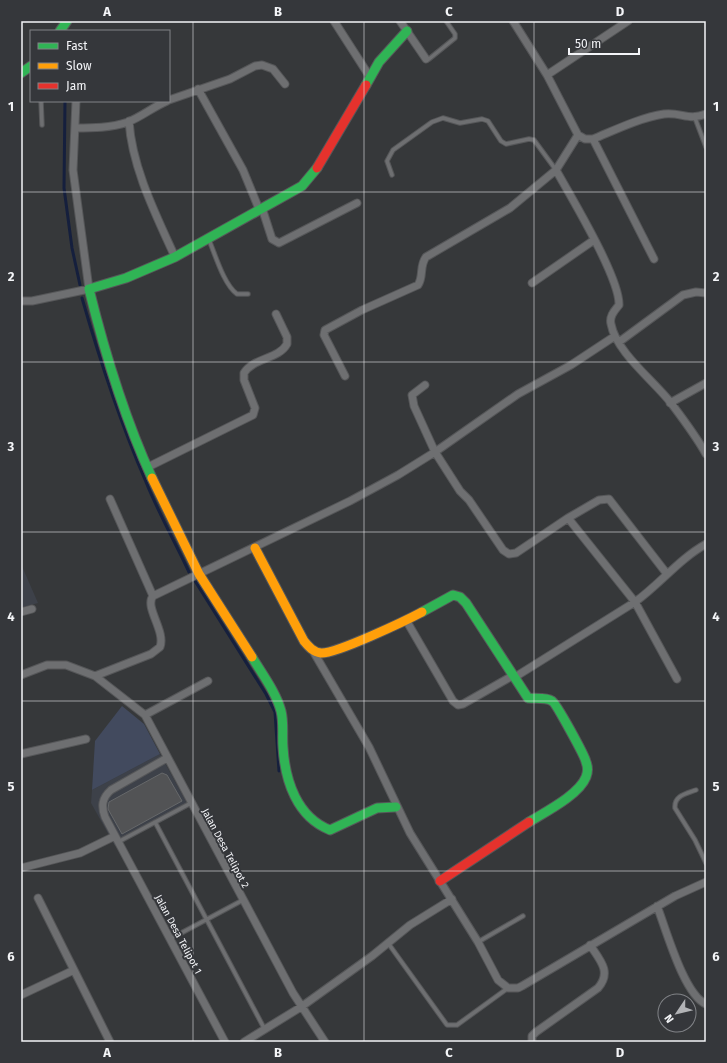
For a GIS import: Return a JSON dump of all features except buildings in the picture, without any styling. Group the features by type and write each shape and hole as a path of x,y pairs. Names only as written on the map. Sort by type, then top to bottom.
{"street":[{"path":"334,21 370,77"},
{"path":"400,21 426,59"},
{"path":"513,21 547,75 578,135 585,139 593,139 640,120 662,115 672,114 695,118 706,114"},
{"path":"547,75 628,21"},
{"path":"21,301 32,301 89,289 126,278 176,257 302,186 314,173 379,62 407,31"},
{"path":"170,99 230,79 255,66 262,65 273,69 285,84"},
{"path":"21,73 30,67"},
{"path":"198,89 243,170 272,239 279,243 357,203"},
{"path":"76,102 73,170 89,289 105,350 131,426 165,508 198,573 272,691 281,711 285,766 289,784 304,812 313,822 322,828 330,830 377,808 396,807"},
{"path":"74,128 96,129 129,121 164,102"},
{"path":"129,121 136,160 146,189 176,257"},
{"path":"345,376 324,335 326,330 362,310 418,285 421,280 422,262 426,257 510,208 556,170 578,135"},
{"path":"593,139 654,259"},
{"path":"556,170 594,240 619,297 619,305 611,317 610,323 617,339 643,374 670,402 706,454"},
{"path":"532,283 594,240"},
{"path":"153,596 198,573 256,548 350,502 435,452 507,401 617,339 683,295 696,292 706,293"},
{"path":"148,467 253,415 255,408 244,380 244,373 248,368 283,349 287,344 287,337 276,314"},
{"path":"670,402 706,383"},
{"path":"425,385 412,396 414,406 435,452 460,491 469,500 505,553 516,553 568,518 599,500 609,499 668,574"},
{"path":"21,675 47,665 59,664 96,676 151,654 160,647 162,636 150,605 153,596 110,499"},
{"path":"568,518 634,602 677,679"},
{"path":"406,620 452,701 458,704 463,704 515,676 634,602 649,592 695,550 706,544"},
{"path":"256,548 269,577 304,641 313,651 369,747 396,807 410,833 478,942 498,980 508,988 518,988 522,986 657,906 706,882"},
{"path":"313,651 323,653 338,648 406,620 446,597 453,595 460,597 492,640 528,698 536,700 549,699 555,702 587,761 587,778 574,793 440,881"},
{"path":"21,612 32,609"},
{"name":"Jalan Desa Telipot 2","path":"96,676 145,715 301,1007 325,1042"},
{"path":"145,715 208,681"},
{"path":"21,754 86,739"},
{"name":"Jalan Desa Telipot 1","path":"167,758 106,795 102,802 102,809 116,839 225,1042"},
{"path":"21,868 80,853 116,839"},
{"path":"38,898 110,1042"},
{"path":"244,1042 264,1028 301,1007 410,925 452,899"},
{"path":"657,906 685,980 692,993 706,1004"},
{"path":"532,1042 532,1036 536,1032 598,988 604,982 605,974 603,968 590,945"},
{"path":"21,995 74,970"}],"lane":[{"path":"426,59 429,59 455,38 455,34 446,21"},
{"path":"41,102 42,125"},
{"path":"392,176 387,161 393,150 432,122 443,118 460,123 482,119 488,121 501,141 506,144 529,139 534,140 556,170"},
{"path":"695,118 706,147"},
{"path":"208,239 219,266 232,289 237,294 248,294"},
{"path":"696,790 678,798 674,802 675,808 695,840 706,863"},
{"path":"116,839 155,822 191,802"},
{"path":"155,822 264,1028"},
{"path":"170,939 243,900"},
{"path":"478,942 523,916"},
{"path":"388,943 446,1025 457,1025 508,988"}],"shaded area":[{"path":"21,564 38,603 21,608"},
{"path":"122,706 144,724 160,754 92,790 95,741"},
{"path":"160,754 189,807 115,846 91,803 92,790"}],"waterway":[{"path":"65,102 64,188 72,248 80,285"},
{"path":"82,298 103,368 119,414 156,504 189,572"},
{"path":"195,581 266,694 275,712 279,771"}],"traffic: fast":[{"path":"61,30 67,21"},
{"path":"366,85 379,62 407,31"},
{"path":"21,73 30,67"},
{"path":"152,478 124,409 89,289 126,278 175,257 302,186 317,168"},
{"path":"422,612 453,595 460,597 466,603 528,698 552,701 581,750 588,770 582,784 569,797 529,822"},
{"path":"252,657 279,704 282,720 284,760 290,785 301,807 309,816 330,830 377,808 396,807"}],"traffic: slow":[{"path":"152,478 199,574 252,657"},
{"path":"255,548 304,641 316,652 329,652 341,648 372,636 422,612"}],"traffic: jam":[{"path":"317,168 366,85"},
{"path":"440,881 529,822"}]}
